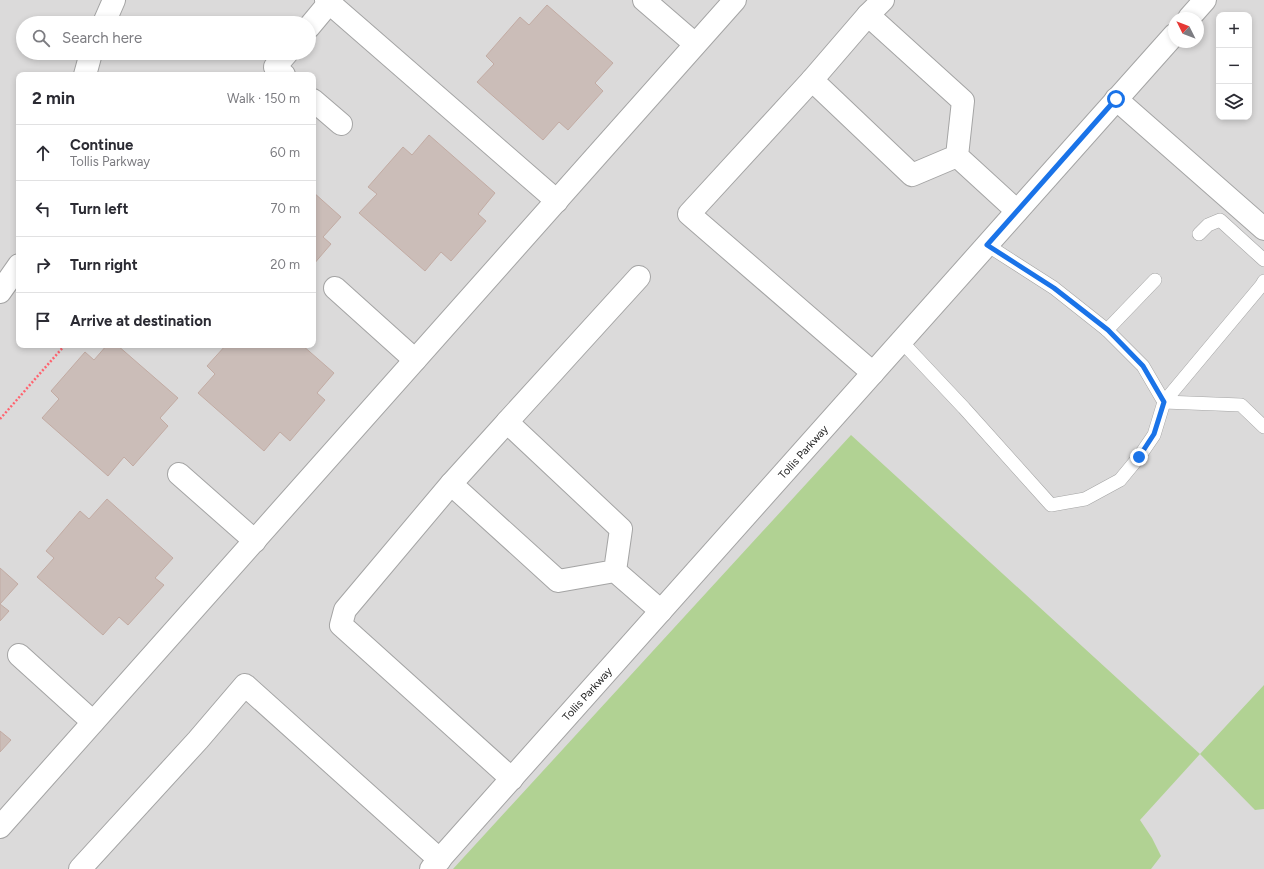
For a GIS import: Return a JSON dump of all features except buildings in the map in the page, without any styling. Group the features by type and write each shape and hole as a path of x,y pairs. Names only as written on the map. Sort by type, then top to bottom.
{"street":[{"path":"107,16 114,0"},
{"path":"644,0 695,44"},
{"path":"0,827 735,0"},
{"path":"1194,12 1205,0"},
{"path":"316,17 328,1 557,201"},
{"path":"873,373 689,214 876,8 963,101 957,156"},
{"name":"Tollis Parkway","path":"436,864 1168,42"},
{"path":"86,72 89,60"},
{"path":"281,60 275,67 281,72"},
{"path":"812,80 912,174 957,156"},
{"path":"1116,99 1264,230"},
{"path":"316,103 340,124"},
{"path":"957,156 1017,211"},
{"path":"0,292 16,269"},
{"path":"512,779 341,626 346,610 451,484 639,277"},
{"path":"335,288 415,360"},
{"path":"508,422 621,529 615,571"},
{"path":"179,474 255,540"},
{"path":"451,484 558,581 615,571"},
{"path":"615,571 661,611"},
{"path":"19,655 93,722"},
{"path":"80,869 198,740 245,685 436,864"}],"lane":[{"path":"1198,234 1208,225 1220,220 1264,260"},
{"path":"987,245 1054,288 1108,330 1143,366 1164,402"},
{"path":"1108,330 1155,280"},
{"path":"901,341 964,408 1051,505 1085,499 1120,480 1139,457 1154,434 1164,402 1264,281"},
{"path":"1164,402 1241,405 1264,427"}],"path":[{"path":"0,418 62,348"}],"shaded area":[{"path":"0,0 1264,0 1264,869 0,869"}],"green space":[{"path":"851,435 1200,754 1140,820 1152,838 1161,856 1151,869 453,869"},
{"path":"1264,685 1264,809 1255,810 1200,754"}],"route":[{"path":"1116,99 987,245 1054,288 1108,330 1143,366 1164,402 1154,434 1139,457"}]}
